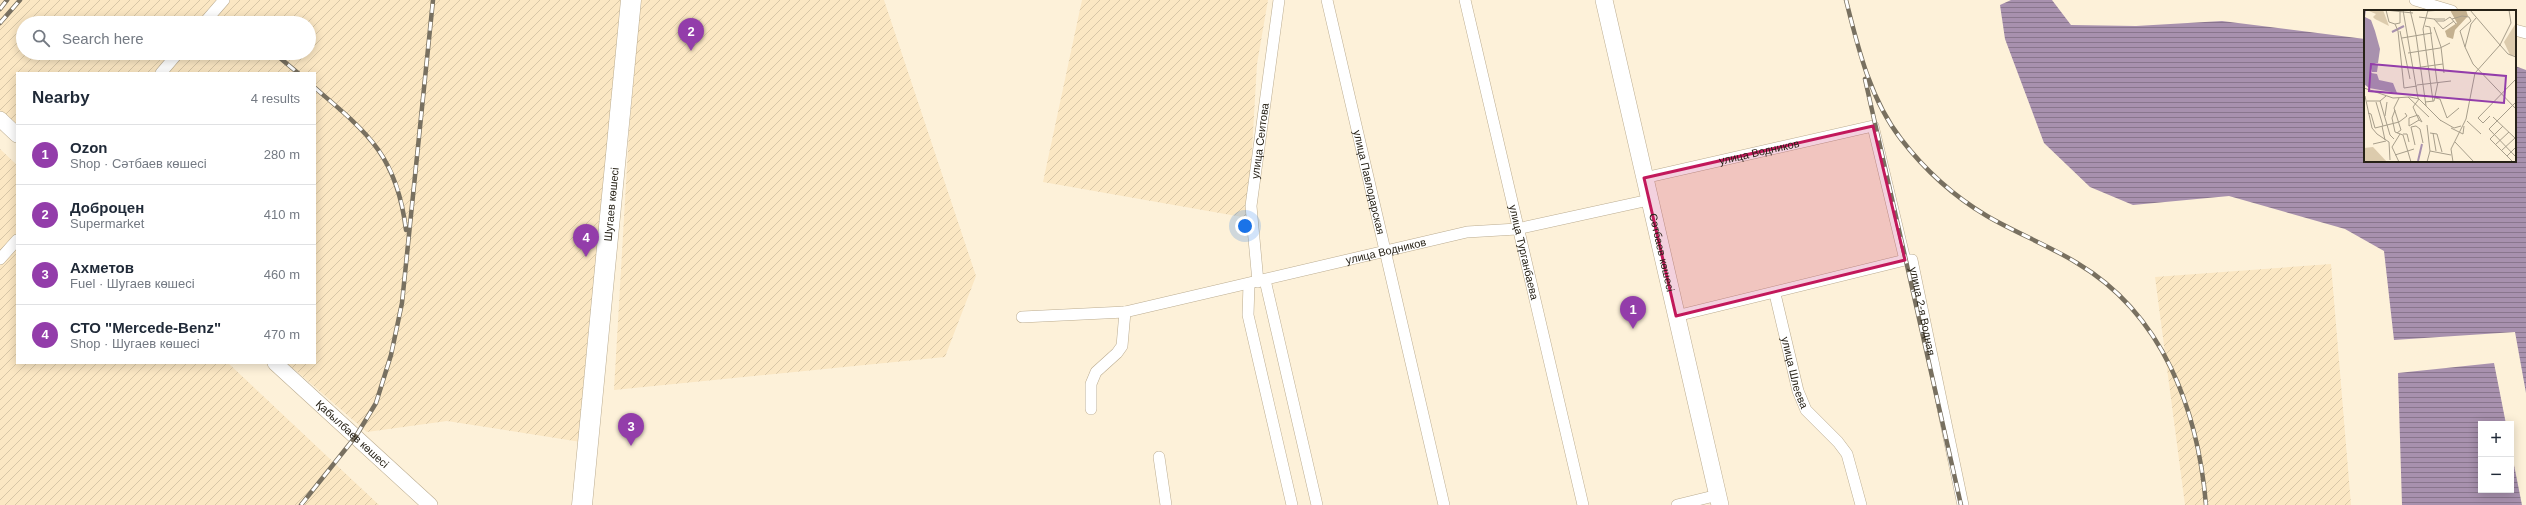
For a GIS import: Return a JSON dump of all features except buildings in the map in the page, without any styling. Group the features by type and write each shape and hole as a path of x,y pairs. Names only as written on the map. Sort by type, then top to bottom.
{"highway":[{"name":"Шугаев көшесі","path":"582,505 631,0"}],"main road":[{"name":"Сәтбаев көшесі","path":"1604,0 1719,500"},
{"path":"0,119 16,133"},
{"name":"Қабылбаев көшесі","path":"276,364 430,505"}],"street":[{"path":"210,16 224,0"},
{"name":"улица Сеитова","path":"1279,0 1251,206 1257,282 1317,505"},
{"name":"улица Павлодарская","path":"1327,0 1444,505"},
{"name":"улица Турганбаева","path":"1465,0 1582,505"},
{"path":"2415,0 2449,10"},
{"path":"2516,30 2526,33"},
{"path":"162,72 172,60"},
{"name":"улица Водников","path":"1644,178 1873,126"},
{"name":"улица 2-я Водная","path":"1873,126 1905,260 1912,260 1963,505"},
{"name":"улица Водников","path":"1022,317 1125,312 1467,232 1517,229 1649,200"},
{"path":"0,259 16,241"},
{"path":"1676,316 1775,294 1905,260"},
{"name":"улица Сеитова","path":"1257,282 1248,315 1292,505"},
{"name":"улица Шлеева","path":"1775,294 1798,391 1806,410 1838,442 1847,454 1861,505"},
{"path":"1091,409 1091,384 1096,372 1117,353 1122,346 1125,312"},
{"path":"1159,457 1166,505"},
{"path":"1677,505 1719,500"}],"highlighted area":[{"path":"1873,126 1905,260 1676,316 1644,178"}],"shaded area":[{"path":"0,0 628,0 581,442 447,421 367,432 288,364 316,364 316,72 16,72 16,128 0,114"},
{"path":"640,0 884,0 976,276 945,357 614,390 629,132"},
{"path":"1082,0 1268,0 1257,64 1248,218 1043,182"},
{"path":"2011,0 2052,0 2071,25 2136,26 2222,21 2364,39 2364,162 2516,162 2516,66 2526,70 2526,393 2515,332 2394,340 2384,251 2345,229 2229,196 2133,205 2090,187 2044,143 2005,39 2000,5"},
{"path":"0,149 16,164 16,364 229,364 379,505 0,505"},
{"path":"2331,264 2351,505 2185,505 2155,277"},
{"path":"2494,363 2505,421 2478,421 2478,493 2514,493 2514,465 2522,505 2402,505 2398,373"}],"railway":[{"path":"0,9 7,0"},
{"path":"0,23 20,0"},
{"path":"301,505 356,436 376,403 391,355 402,303 433,0"},
{"path":"1846,0 1866,72 1881,107 1890,124 1901,139 1930,172 1963,200 1987,216 2077,263 2107,284 2132,309 2154,337 2171,368 2184,400 2195,434 2202,469 2206,505"},
{"path":"282,60 297,72"},
{"path":"1865,79 1961,505"},
{"path":"316,89 365,133 377,148 387,164 395,183 402,204 406,230"}],"place":[{"name":"Доброцен","path":"691,51"},
{"name":"СТО \"Mercede-Benz\"","path":"586,257"},
{"name":"Ozon","path":"1633,329"},
{"name":"Ахметов","path":"631,446"}]}
